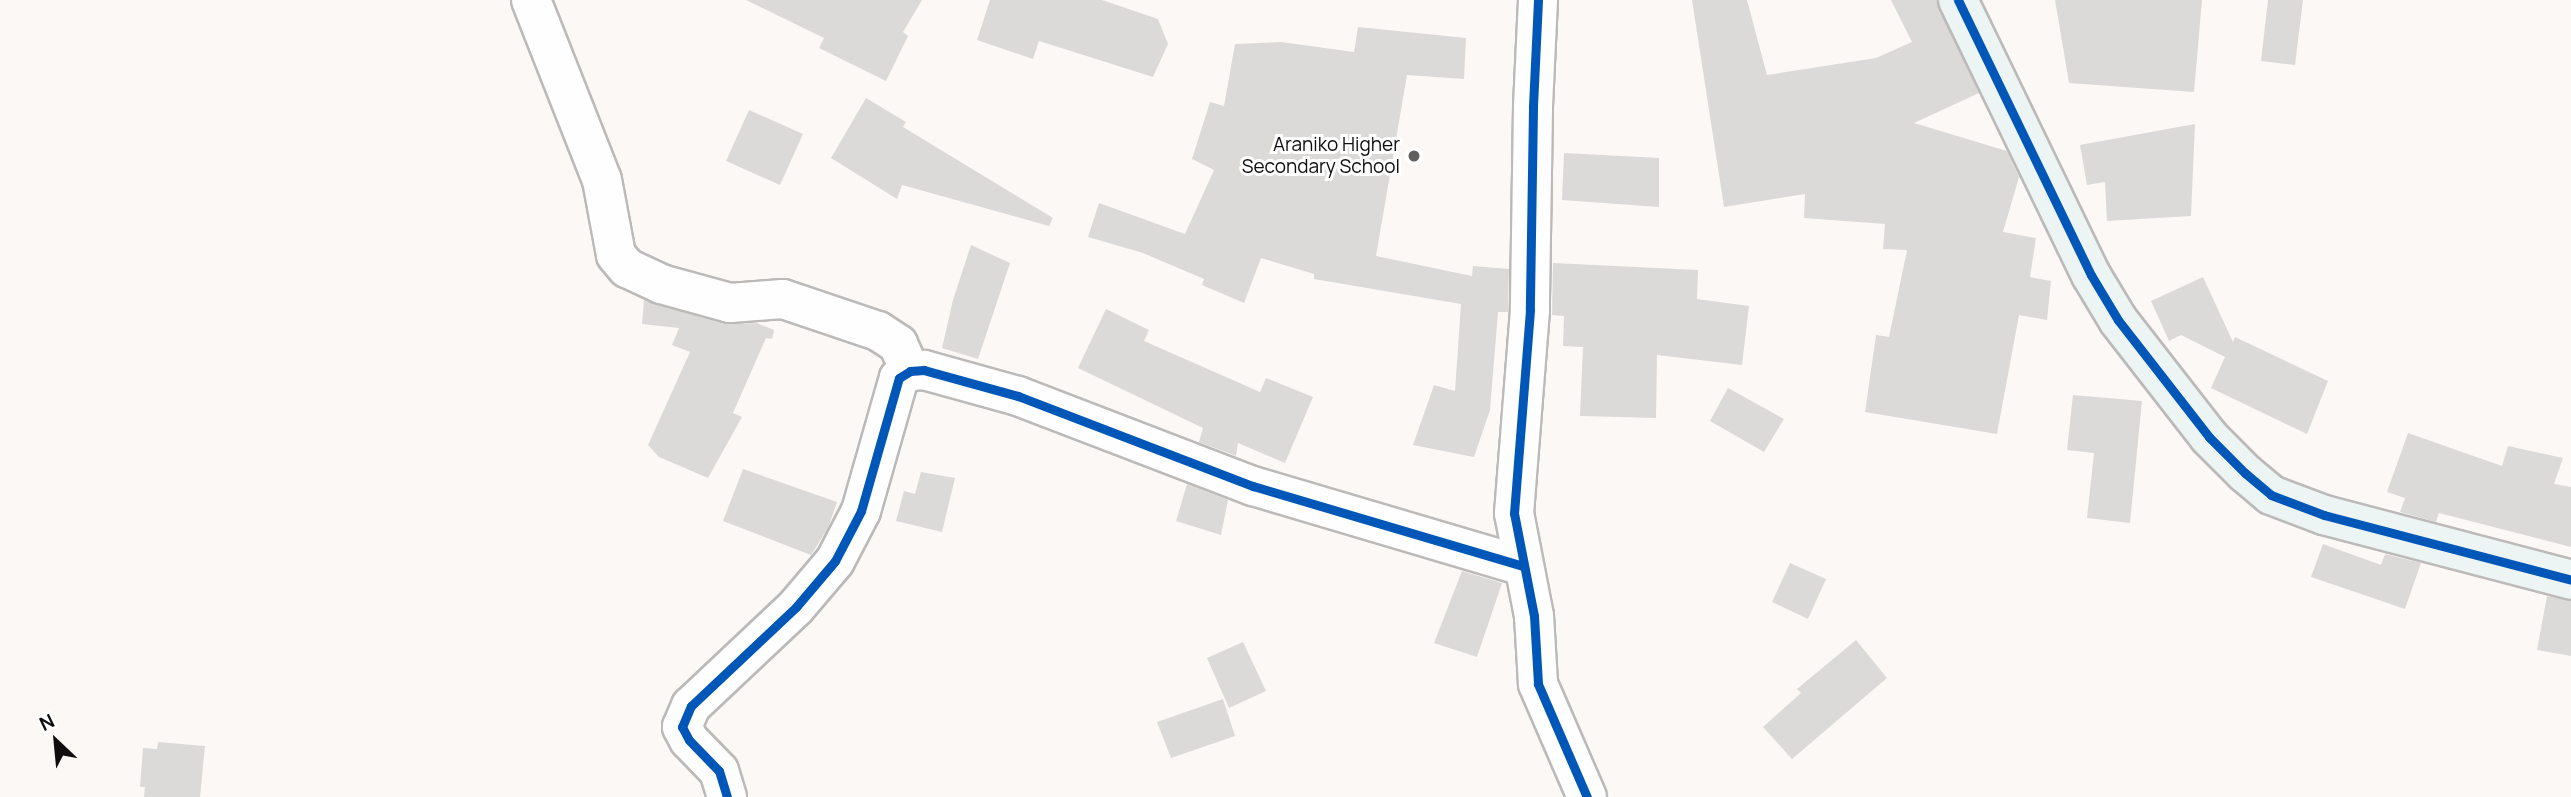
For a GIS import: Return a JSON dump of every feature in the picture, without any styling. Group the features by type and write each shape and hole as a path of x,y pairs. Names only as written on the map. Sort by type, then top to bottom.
{"street":[{"path":"531,0 602,180 616,255 627,268 660,284 730,303 764,298 783,299 878,331 898,344 910,371"},
{"path":"1541,0 1532,108 1530,310 1514,513 1534,616 1538,684 1587,797"},
{"path":"1958,0 2069,232 2111,309 2148,362 2208,437 2245,473 2271,495 2324,515 2571,580"},
{"path":"727,797 719,771 689,740 682,727 691,706 796,607 835,561 861,511 899,378 910,371 924,370 1018,396 1253,486 1523,566"}],"building":[{"path":"746,0 922,0 903,32 908,36 886,81 819,48 824,38"},
{"path":"990,0 1102,0 1158,19 1168,44 1153,77 1039,41 1033,59 977,40"},
{"path":"1692,0 1747,0 1767,75 1876,58 1912,42 1891,0 1936,0 1979,93 1914,123 2007,151 2019,177 2003,232 2036,238 2030,277 2051,281 2047,320 2019,315 1997,434 1865,412 1876,335 1889,337 1907,250 1883,249 1885,224 1804,218 1805,194 1724,207"},
{"path":"2055,0 2202,0 2194,92 2069,83"},
{"path":"2268,0 2303,0 2295,65 2261,61"},
{"path":"1358,27 1466,38 1464,79 1407,75 1376,256 1472,276 1473,266 1509,269 1508,312 1498,312 1490,410 1474,457 1413,445 1434,385 1455,391 1461,304 1314,279 1314,274 1261,258 1244,303 1202,285 1204,279 1143,253 1088,237 1099,203 1185,234 1214,170 1192,159 1210,102 1224,106 1235,44 1281,42 1354,52"},
{"path":"866,98 906,122 903,127 1053,218 1049,226 902,185 897,199 831,158"},
{"path":"749,110 803,134 780,185 726,161"},
{"path":"2195,124 2191,216 2107,221 2105,182 2087,185 2080,145"},
{"path":"1564,153 1659,158 1659,207 1562,200"},
{"path":"971,245 1010,263 978,359 942,348 953,300"},
{"path":"1553,263 1698,270 1697,299 1749,306 1742,365 1657,355 1656,418 1580,416 1583,347 1563,346 1564,316 1552,315"},
{"path":"2203,277 2233,342 2235,337 2328,381 2307,434 2211,388 2225,357 2181,335 2169,341 2151,301"},
{"path":"644,300 724,324 757,323 774,330 772,339 766,338 733,413 742,417 708,478 659,457 648,445 690,352 672,345 679,328 642,324"},
{"path":"1106,309 1149,330 1144,341 1260,392 1266,378 1313,397 1285,463 1238,443 1236,456 1199,442 1203,428 1078,368"},
{"path":"1728,388 1784,419 1764,452 1710,421"},
{"path":"2073,395 2142,401 2130,523 2087,518 2094,453 2067,450"},
{"path":"2408,433 2502,466 2508,446 2563,458 2554,484 2571,487 2571,547 2439,513 2436,522 2400,512 2405,498 2387,492"},
{"path":"743,469 837,502 828,528 811,555 723,521"},
{"path":"921,472 955,478 942,532 896,521 904,491 915,494"},
{"path":"1187,484 1228,500 1221,535 1176,521"},
{"path":"2323,544 2381,565 2385,554 2421,563 2405,609 2311,577"},
{"path":"1790,563 1826,579 1808,619 1772,602"},
{"path":"1462,571 1502,583 1477,657 1434,643"},
{"path":"2547,596 2571,601 2571,656 2537,650"},
{"path":"1856,640 1887,678 1792,759 1763,727 1801,693 1797,689"},
{"path":"1243,642 1266,691 1229,708 1207,658"},
{"path":"1223,699 1235,736 1171,758 1157,722"},
{"path":"158,742 205,746 200,797 144,797 145,787 140,787 143,748 157,749"}],"cycle path":[{"path":"1538,0 1533,108 1530,310 1514,513 1534,616 1538,684 1587,797"},
{"path":"1958,0 2091,275 2118,320 2209,437 2245,473 2271,495 2324,515 2571,580"},
{"path":"727,797 719,771 689,740 682,727 691,706 796,607 835,561 861,511 899,378 910,371 924,370 1018,396 1253,486 1523,566"}],"place":[{"name":"Araniko Higher Secondary School","path":"1414,156"}]}
